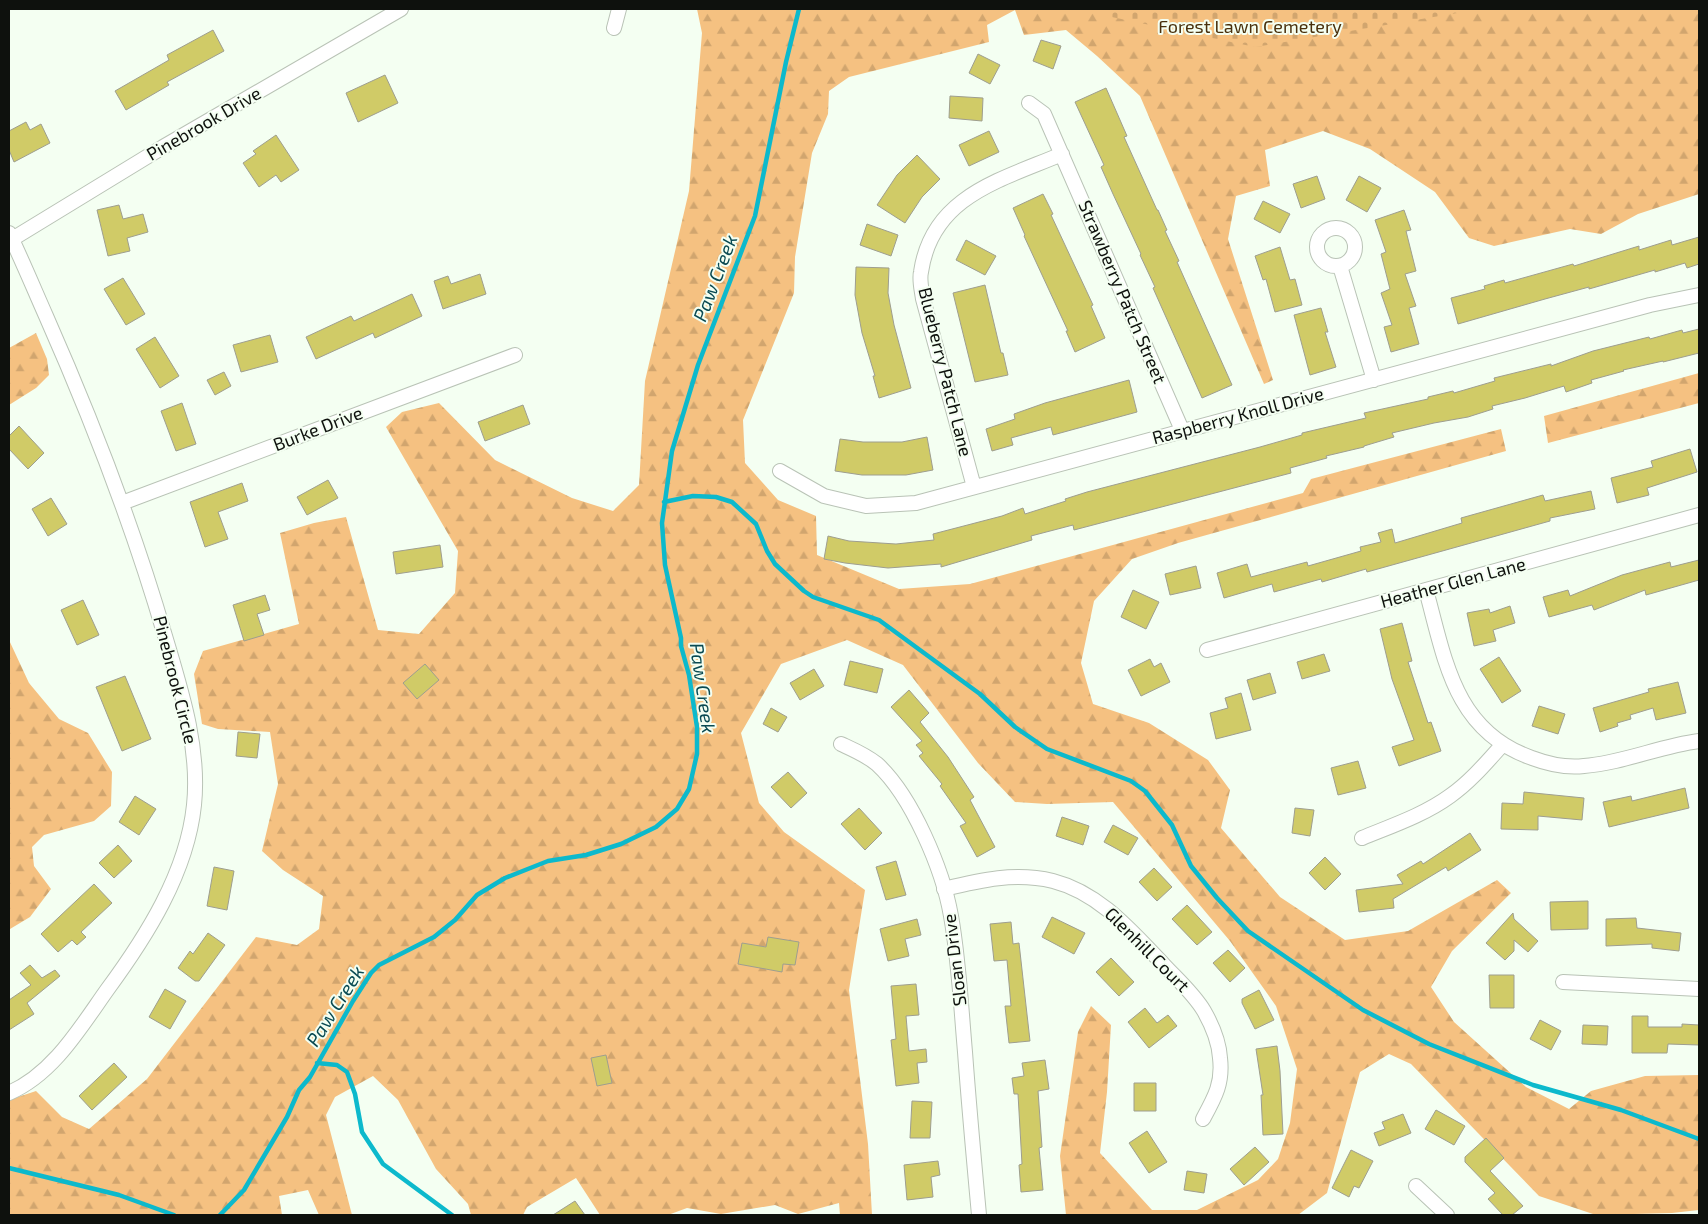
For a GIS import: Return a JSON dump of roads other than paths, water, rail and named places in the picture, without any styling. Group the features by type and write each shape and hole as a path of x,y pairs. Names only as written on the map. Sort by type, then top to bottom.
{"street":[{"name":"Pinebrook Drive","path":"10,238 401,9"},
{"path":"609,9 614,28 619,9"},
{"name":"Strawberry Patch Street","path":"1028,103 1044,114 1182,430"},
{"name":"Blueberry Patch Lane","path":"974,487 923,299 920,274 929,240 942,220 960,202 979,190 1062,154"},
{"name":"Pinebrook Circle","path":"9,1093 27,1084 42,1072 70,1041 123,968 144,935 167,894 185,848 192,815 195,777 192,742 184,701 152,592 122,503 80,392 10,238"},
{"path":"1340,266 1374,380"},
{"name":"Raspberry Knoll Drive","path":"780,471 824,496 866,506 916,503 1650,305 1699,295"},
{"name":"Burke Drive","path":"122,503 515,355"},
{"name":"Heather Glen Lane","path":"1207,650 1699,515"},
{"path":"1426,590 1448,672 1457,693 1482,727 1503,744 1519,753 1542,762 1582,766 1608,763 1680,744 1699,741"},
{"name":"Sloan Drive","path":"841,744 862,753 878,765 893,783 912,812 928,843 944,890 951,915 958,967 978,1215"},
{"path":"1362,838 1424,812 1450,797 1478,772 1503,744"},
{"name":"Glenhill Court","path":"944,890 980,880 1028,877 1066,885 1087,896 1112,913 1190,992 1204,1010 1214,1031 1220,1056 1220,1083 1204,1119"},
{"path":"1563,982 1699,989"},
{"path":"1416,1186 1447,1215"}],"waterway":[{"name":"Paw Creek","path":"220,1215 244,1190 287,1117 299,1090 310,1077 353,1001 371,973 379,965 434,937 455,920 477,895 505,878 548,861 586,855 621,844 656,827 677,809 689,789 697,754 697,727 689,675 681,646 681,638 665,565 662,523 672,451 698,365 755,216 786,62 799,9"},
{"path":"664,502 693,496 716,497 732,502 756,524 767,551 775,564 804,591 813,597 879,620 980,694 1015,727 1047,749 1131,781 1145,791 1172,825 1191,866 1217,898 1248,931 1363,1010 1429,1044 1533,1085 1621,1110 1699,1139"},
{"path":"317,1063 337,1065 347,1072 355,1094 362,1132 383,1164 452,1215"},
{"name":"Paw Creek","path":"9,1168 119,1195 174,1215"}],"park label":[{"name":"Forest Lawn Cemetery","path":"1250,27"}]}
